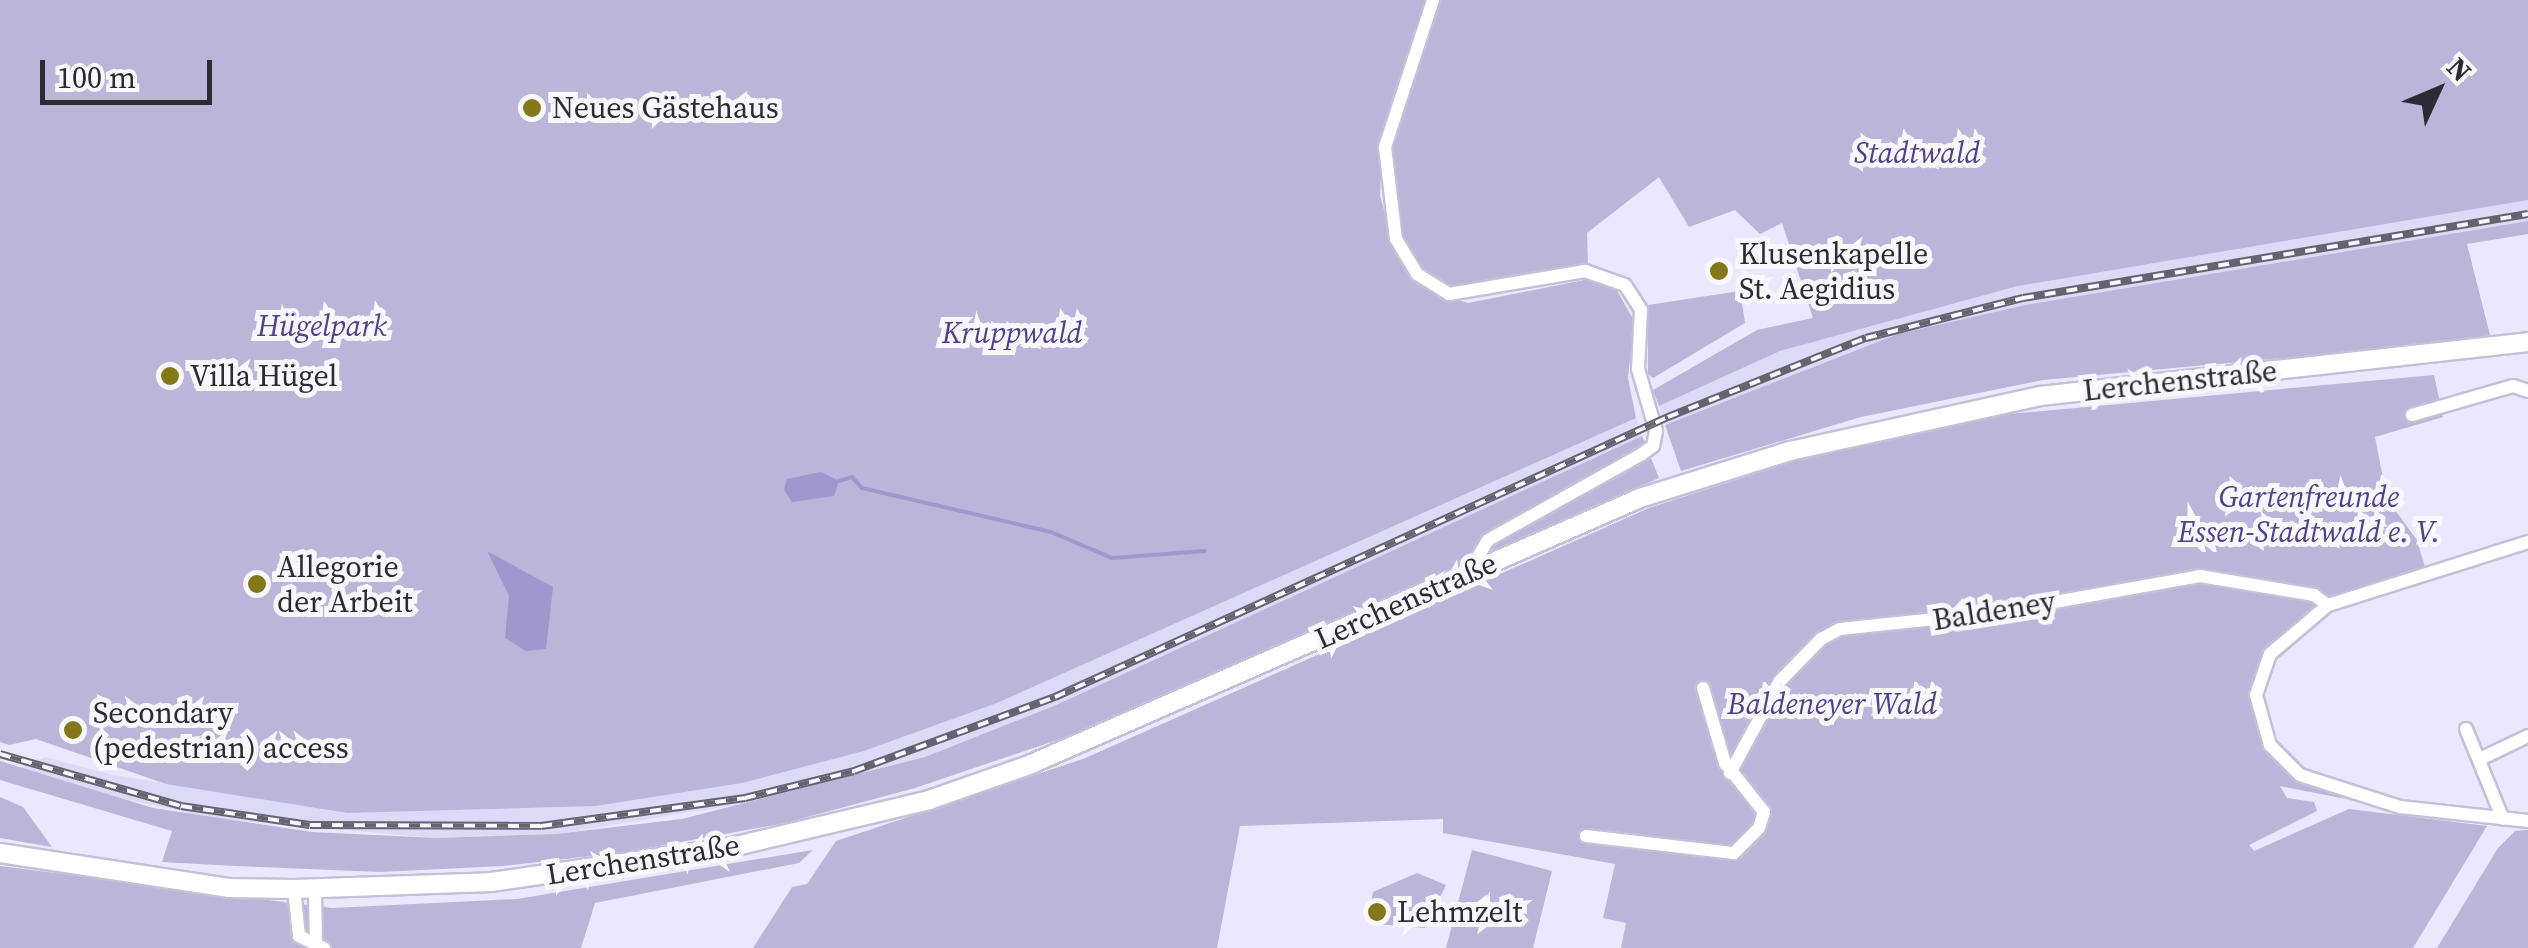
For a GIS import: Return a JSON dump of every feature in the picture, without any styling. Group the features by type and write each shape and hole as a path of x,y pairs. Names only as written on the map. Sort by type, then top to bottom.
{"main road":[{"name":"Lerchenstraße","path":"0,854 228,888 491,882 628,865 928,800 1116,730 1640,498 1885,426 2118,385 2462,354 2528,342"}],"street":[{"path":"1432,0 1385,147 1386,196 1408,262 1438,290 1468,295 1600,272 1625,285 1642,310 1638,369 1656,431 1653,446 1488,540 1469,572"},
{"path":"2412,415 2513,386 2528,391"},
{"path":"2528,542 2328,605 2275,647 2260,672 2258,716 2278,757 2308,778 2400,807 2528,821"},
{"name":"Baldeney","path":"1730,773 1780,681 1840,629 1993,614 2200,576 2282,588 2328,605"},
{"path":"1586,836 1734,853 1758,828 1764,812 1730,773 1703,688"},
{"path":"2466,729 2503,819"},
{"path":"2480,760 2528,736"},
{"path":"315,888 320,946"},
{"path":"294,889 299,936 320,946"}],"shaded area":[{"path":"2528,200 2528,221 2025,305 1898,334 1665,425 1659,406 1780,351 2018,286"},
{"path":"1636,418 1642,436 1056,705 925,757 778,798 556,834 436,838 219,819 77,789 18,768 45,757 113,775 347,813 596,806 742,783 864,751 997,703"},
{"path":"821,472 839,481 834,496 792,502 784,490 787,479"},
{"path":"487,551 553,587 546,649 526,651 505,638 509,596"}],"green space":[{"path":"0,0 1429,0 1382,150 1380,196 1393,241 1445,296 1468,303 1589,279 1614,285 1634,321 1628,378 1636,418 997,703 864,751 742,783 596,806 347,813 166,784 36,739 9,745 0,742"},
{"name":"Stadtwald","path":"1437,0 2528,0 2528,200 2018,286 1780,351 1659,406 1653,390 1757,330 1813,318 1782,223 1760,234 1735,210 1689,227 1659,177 1587,233 1588,265 1465,291 1429,279 1401,239 1389,148"},
{"path":"2528,221 2528,234 2467,244 2491,339 2043,380 1861,417 1681,471 1665,425 1898,334 2025,305"},
{"path":"1740,291 1745,323 1653,378 1648,374 1648,305"},
{"name":"Baldeneyer Wald","path":"2434,375 2443,417 2375,437 2387,499 2417,540 2425,567 2329,597 2308,590 2323,605 2273,646 2256,680 2276,759 2387,807 2280,786 2287,798 2314,802 2317,811 2249,845 2254,851 2349,809 2487,826 2413,948 1621,948 1626,923 1603,918 1615,864 1443,833 1443,819 1240,826 1217,948 753,948 792,887 807,884 836,841 1083,759 1649,508 1792,462 1998,415"},
{"path":"1642,436 1659,478 1072,735 915,788 785,823 626,852 503,866 380,872 235,866 162,862 172,831 0,780 0,761 153,808 312,832 437,838 556,834 682,819 925,757 1056,705"},
{"path":"0,797 23,807 52,847 0,838"},
{"path":"2528,830 2528,948 2437,948 2498,848 2515,831"},
{"path":"813,850 799,863 595,903 581,948 0,948 0,866 332,908 517,899"},
{"path":"1472,850 1552,871 1533,948 1446,948"},
{"path":"1417,873 1446,885 1425,928 1377,924 1369,912 1373,892"}],"waterway":[{"path":"839,481 852,477 862,488 1051,532 1112,558 1205,551"}],"railway":[{"path":"0,754 181,806 310,825 541,826 745,798 854,771 1055,697 1668,417 1866,338 2023,298 2528,214"}],"place":[{"name":"Neues Gästehaus","path":"532,108"},
{"name":"Klusenkapelle St. Aegidius","path":"1719,271"},
{"name":"Villa Hügel","path":"170,376"},
{"name":"Allegorie der Arbeit","path":"257,584"},
{"name":"Secondary (pedestrian) access","path":"73,730"},
{"name":"Lehmzelt","path":"1377,912"}],"park label":[{"name":"Hügelpark","path":"322,326"},
{"name":"Kruppwald","path":"1012,333"},
{"name":"Gartenfreunde Essen-Stadtwald e. V.","path":"2309,514"}]}
